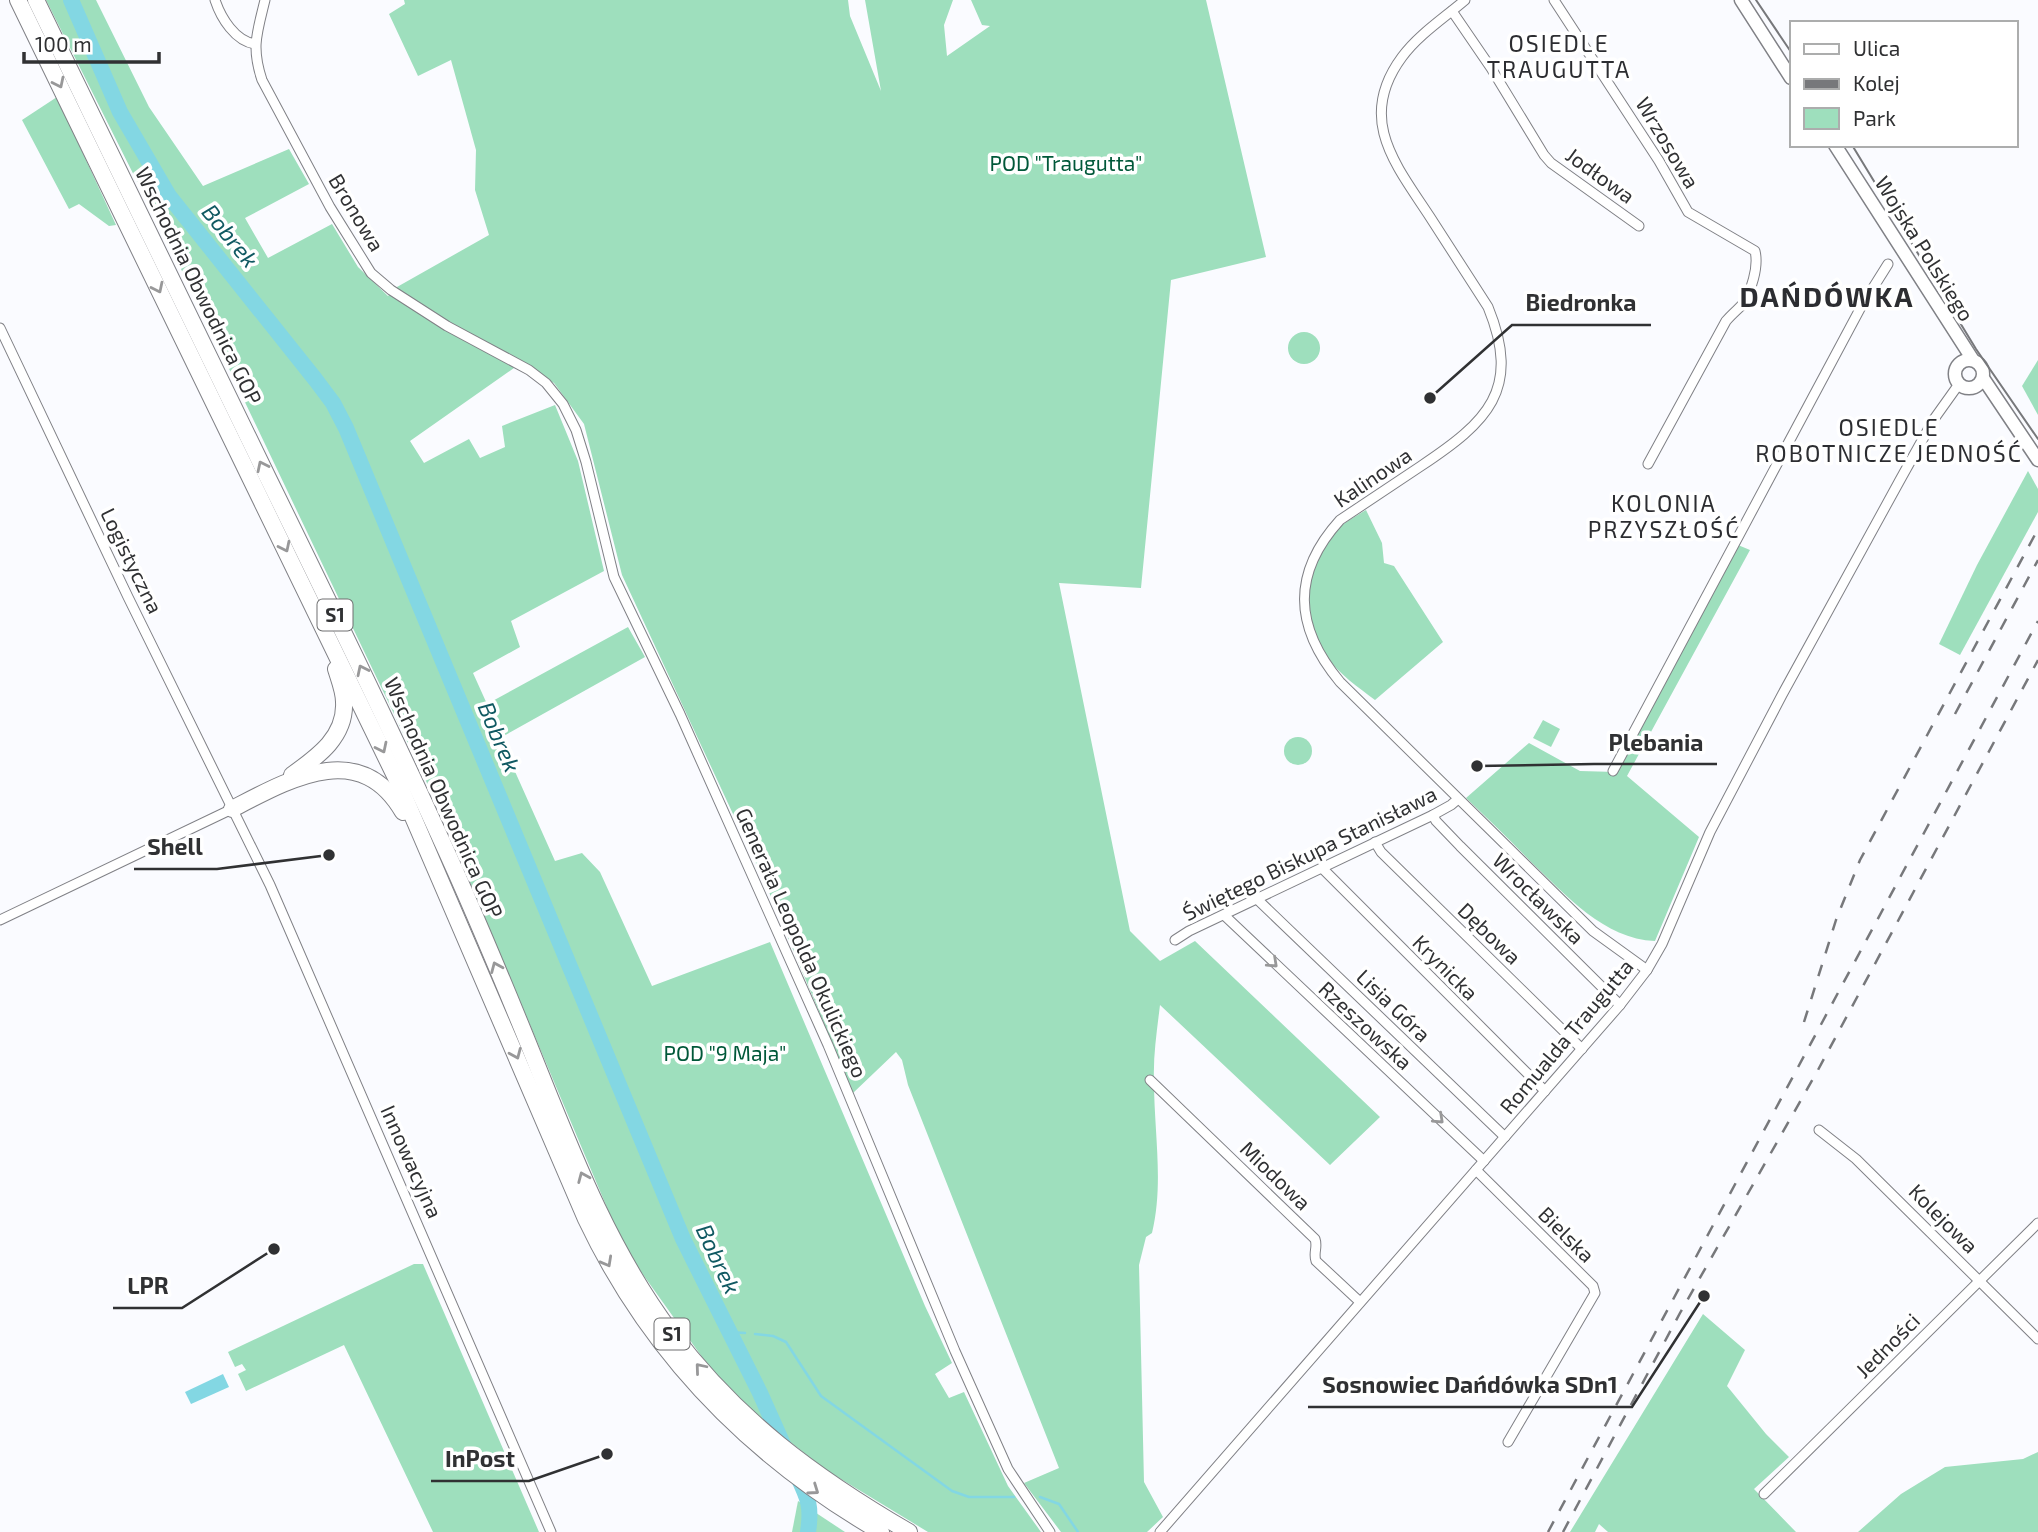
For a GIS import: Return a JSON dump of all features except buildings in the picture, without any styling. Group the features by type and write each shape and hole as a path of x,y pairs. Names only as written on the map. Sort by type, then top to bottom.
{"highway":[{"name":"Wschodnia Obwodnica GOP","path":"18,0 321,620 437,868 565,1171 605,1258 621,1286 670,1356 712,1403 748,1438 842,1510 881,1532"},
{"name":"Wschodnia Obwodnica GOP","path":"36,0 382,709 442,841 612,1239 670,1331 746,1418 828,1483 909,1532"},
{"path":"276,787 317,757 334,738 340,725 344,701 321,620"},
{"path":"232,809 276,787 318,772 345,769 372,778 395,797 437,868"}],"main road":[{"path":"1741,0 1790,76"},
{"name":"Wojska Polskiego","path":"1836,147 1944,313 1958,339 1966,362"},
{"path":"1966,362 1981,366 1978,383 1964,387 1959,384 1955,374 1966,362"},
{"path":"1978,383 1999,402 2038,460"}],"street":[{"path":"215,0 243,42 255,44"},
{"name":"Bronowa","path":"265,0 255,44 256,62 262,80 357,254 371,272 391,290 529,370"},
{"name":"Kalinowa","path":"1465,0 1407,51 1393,71 1385,91 1383,133 1398,171 1488,307 1497,328 1501,351 1500,381 1487,412 1472,428 1445,450 1340,520 1324,537 1312,557 1305,580 1305,601 1313,642 1340,682 1593,931 1647,970"},
{"name":"Wrzosowa","path":"1554,0 1659,161 1688,212 1755,251 1757,258 1754,275 1742,304 1726,321 1648,464"},
{"name":"Jodłowa","path":"1452,11 1491,68 1544,155 1639,226"},
{"path":"1613,771 1861,307 1888,264"},
{"name":"Logistyczna","path":"0,328 232,809"},
{"name":"Generała Leopolda Okulickiego","path":"529,370 546,383 563,404 576,430 614,577 680,713 828,1045 955,1351 1008,1469 1050,1532"},
{"name":"Romualda Traugutta","path":"1160,1532 1582,1049 1647,970 1662,944 1710,832 1782,695 1934,419 1959,384"},
{"name":"Świętego Biskupa Stanisława","path":"1175,940 1433,815 1451,806 1458,799"},
{"path":"0,919 232,809"},
{"name":"Innowacyjna","path":"232,809 285,917 551,1532"},
{"name":"Wrocławska","path":"1433,815 1452,838 1620,1005"},
{"name":"Dębowa","path":"1375,842 1381,852 1582,1049"},
{"name":"Krynicka","path":"1322,868 1545,1091"},
{"name":"Lisia Góra","path":"1258,900 1505,1137"},
{"name":"Rzeszowska","path":"1224,915 1484,1161"},
{"name":"Miodowa","path":"1150,1080 1315,1239 1316,1261 1360,1302"},
{"name":"Kolejowa","path":"1819,1130 1856,1158 2038,1339"},
{"name":"Bielska","path":"1476,1170 1593,1286 1595,1293 1508,1442"},
{"name":"Jedności","path":"1764,1493 2038,1223"}],"green space":[{"path":"46,0 96,0 149,107 203,186 289,149 309,184 245,218 268,258 332,224 358,267 388,296 397,287 489,235 475,190 476,150 451,60 418,76 389,14 405,4 404,0 848,0 850,16 881,91 865,0 953,0 944,25 947,56 990,26 982,25 971,0 1206,0 1266,257 1171,280 1141,588 1059,583 1130,931 1160,961 1195,941 1380,1117 1330,1165 1160,1005 1154,1072 1158,1158 1156,1214 1152,1233 1146,1237 1139,1265 1144,1482 1163,1517 1147,1532 1061,1532 1024,1483 1059,1468 908,1085 902,1060 896,1052 853,1093 766,885 622,575 584,424 554,383 489,346 514,368 410,441 424,463 469,439 480,458 505,447 502,426 555,405 578,461 604,571 511,621 520,647 473,673 487,704 628,627 645,657 500,738 555,861 582,853 600,872 652,986 770,942 925,1306 952,1363 935,1374 949,1398 964,1392 1008,1486 1041,1532 928,1532 826,1470 753,1413 707,1364 624,1248 437,804 189,285"},
{"path":"57,97 116,225 109,226 79,204 69,209 22,120"},
{"path":"1304,332 1315,337 1320,348 1315,359 1304,364 1293,359 1288,348 1293,337"},
{"path":"2038,360 2038,415 2022,386"},
{"path":"2028,471 2038,489 2038,512 1960,655 1939,644 1977,565"},
{"path":"1366,510 1382,543 1384,563 1394,566 1443,642 1375,700 1343,675 1327,657 1316,637 1309,602 1312,568 1322,548 1338,528"},
{"path":"1738,545 1750,550 1627,776 1699,837 1655,941 1636,938 1603,924 1572,901 1466,798 1529,743 1580,771 1616,772"},
{"path":"1543,720 1560,729 1551,747 1533,738"},
{"path":"1298,737 1308,741 1312,751 1308,761 1298,765 1288,761 1284,751 1288,741"},
{"path":"414,1264 423,1264 539,1532 433,1532 344,1345 246,1391 238,1374 246,1370 242,1364 235,1367 228,1352"},
{"path":"1703,1314 1745,1350 1727,1386 1766,1434 1789,1457 1754,1489 1796,1532 1608,1532 1599,1524 1595,1532 1570,1532"},
{"path":"2038,1452 2038,1532 1858,1532 1901,1494 1945,1467 2023,1459"},
{"path":"798,1501 845,1532 792,1532"}],"water":[{"path":"223,1374 229,1387 191,1404 185,1392"}],"waterway":[{"name":"Bobrek","path":"71,0 120,112 169,196 315,379 333,403 346,428 683,1239 786,1451"},
{"path":"729,1332 745,1333"},
{"path":"755,1334 773,1336 786,1342 821,1396 952,1491 969,1497 1014,1497"},
{"name":"Bobrek","path":"797,1475 808,1502 808,1532"},
{"path":"1040,1497 1059,1504 1078,1532"}],"tram line":[{"path":"1756,0 1790,51"},
{"path":"1853,147 1976,349 2038,439"}],"railway":[{"path":"1804,1022 1836,920 1860,860 2038,529"},
{"path":"1955,714 2038,560"},
{"path":"1548,1532 2038,621"},
{"path":"1563,1532 1680,1313 1818,1070 2038,660"}],"place":[{"name":"Biedronka","path":"1430,398"},
{"name":"Plebania","path":"1477,766"},
{"name":"Shell","path":"329,855"},
{"name":"LPR","path":"274,1249"},
{"name":"Sosnowiec Dańdówka SDn1","path":"1704,1296"},
{"name":"InPost","path":"607,1454"}],"district":[{"name":"OSIEDLE TRAUGUTTA","path":"1559,57"},
{"name":"DAŃDÓWKA","path":"1827,297"},
{"name":"OSIEDLE ROBOTNICZE JEDNOŚĆ","path":"1889,441"},
{"name":"KOLONIA PRZYSZŁOŚĆ","path":"1664,517"}],"park label":[{"name":"POD \"Traugutta\"","path":"1066,164"},
{"name":"POD \"9 Maja\"","path":"725,1054"}]}
